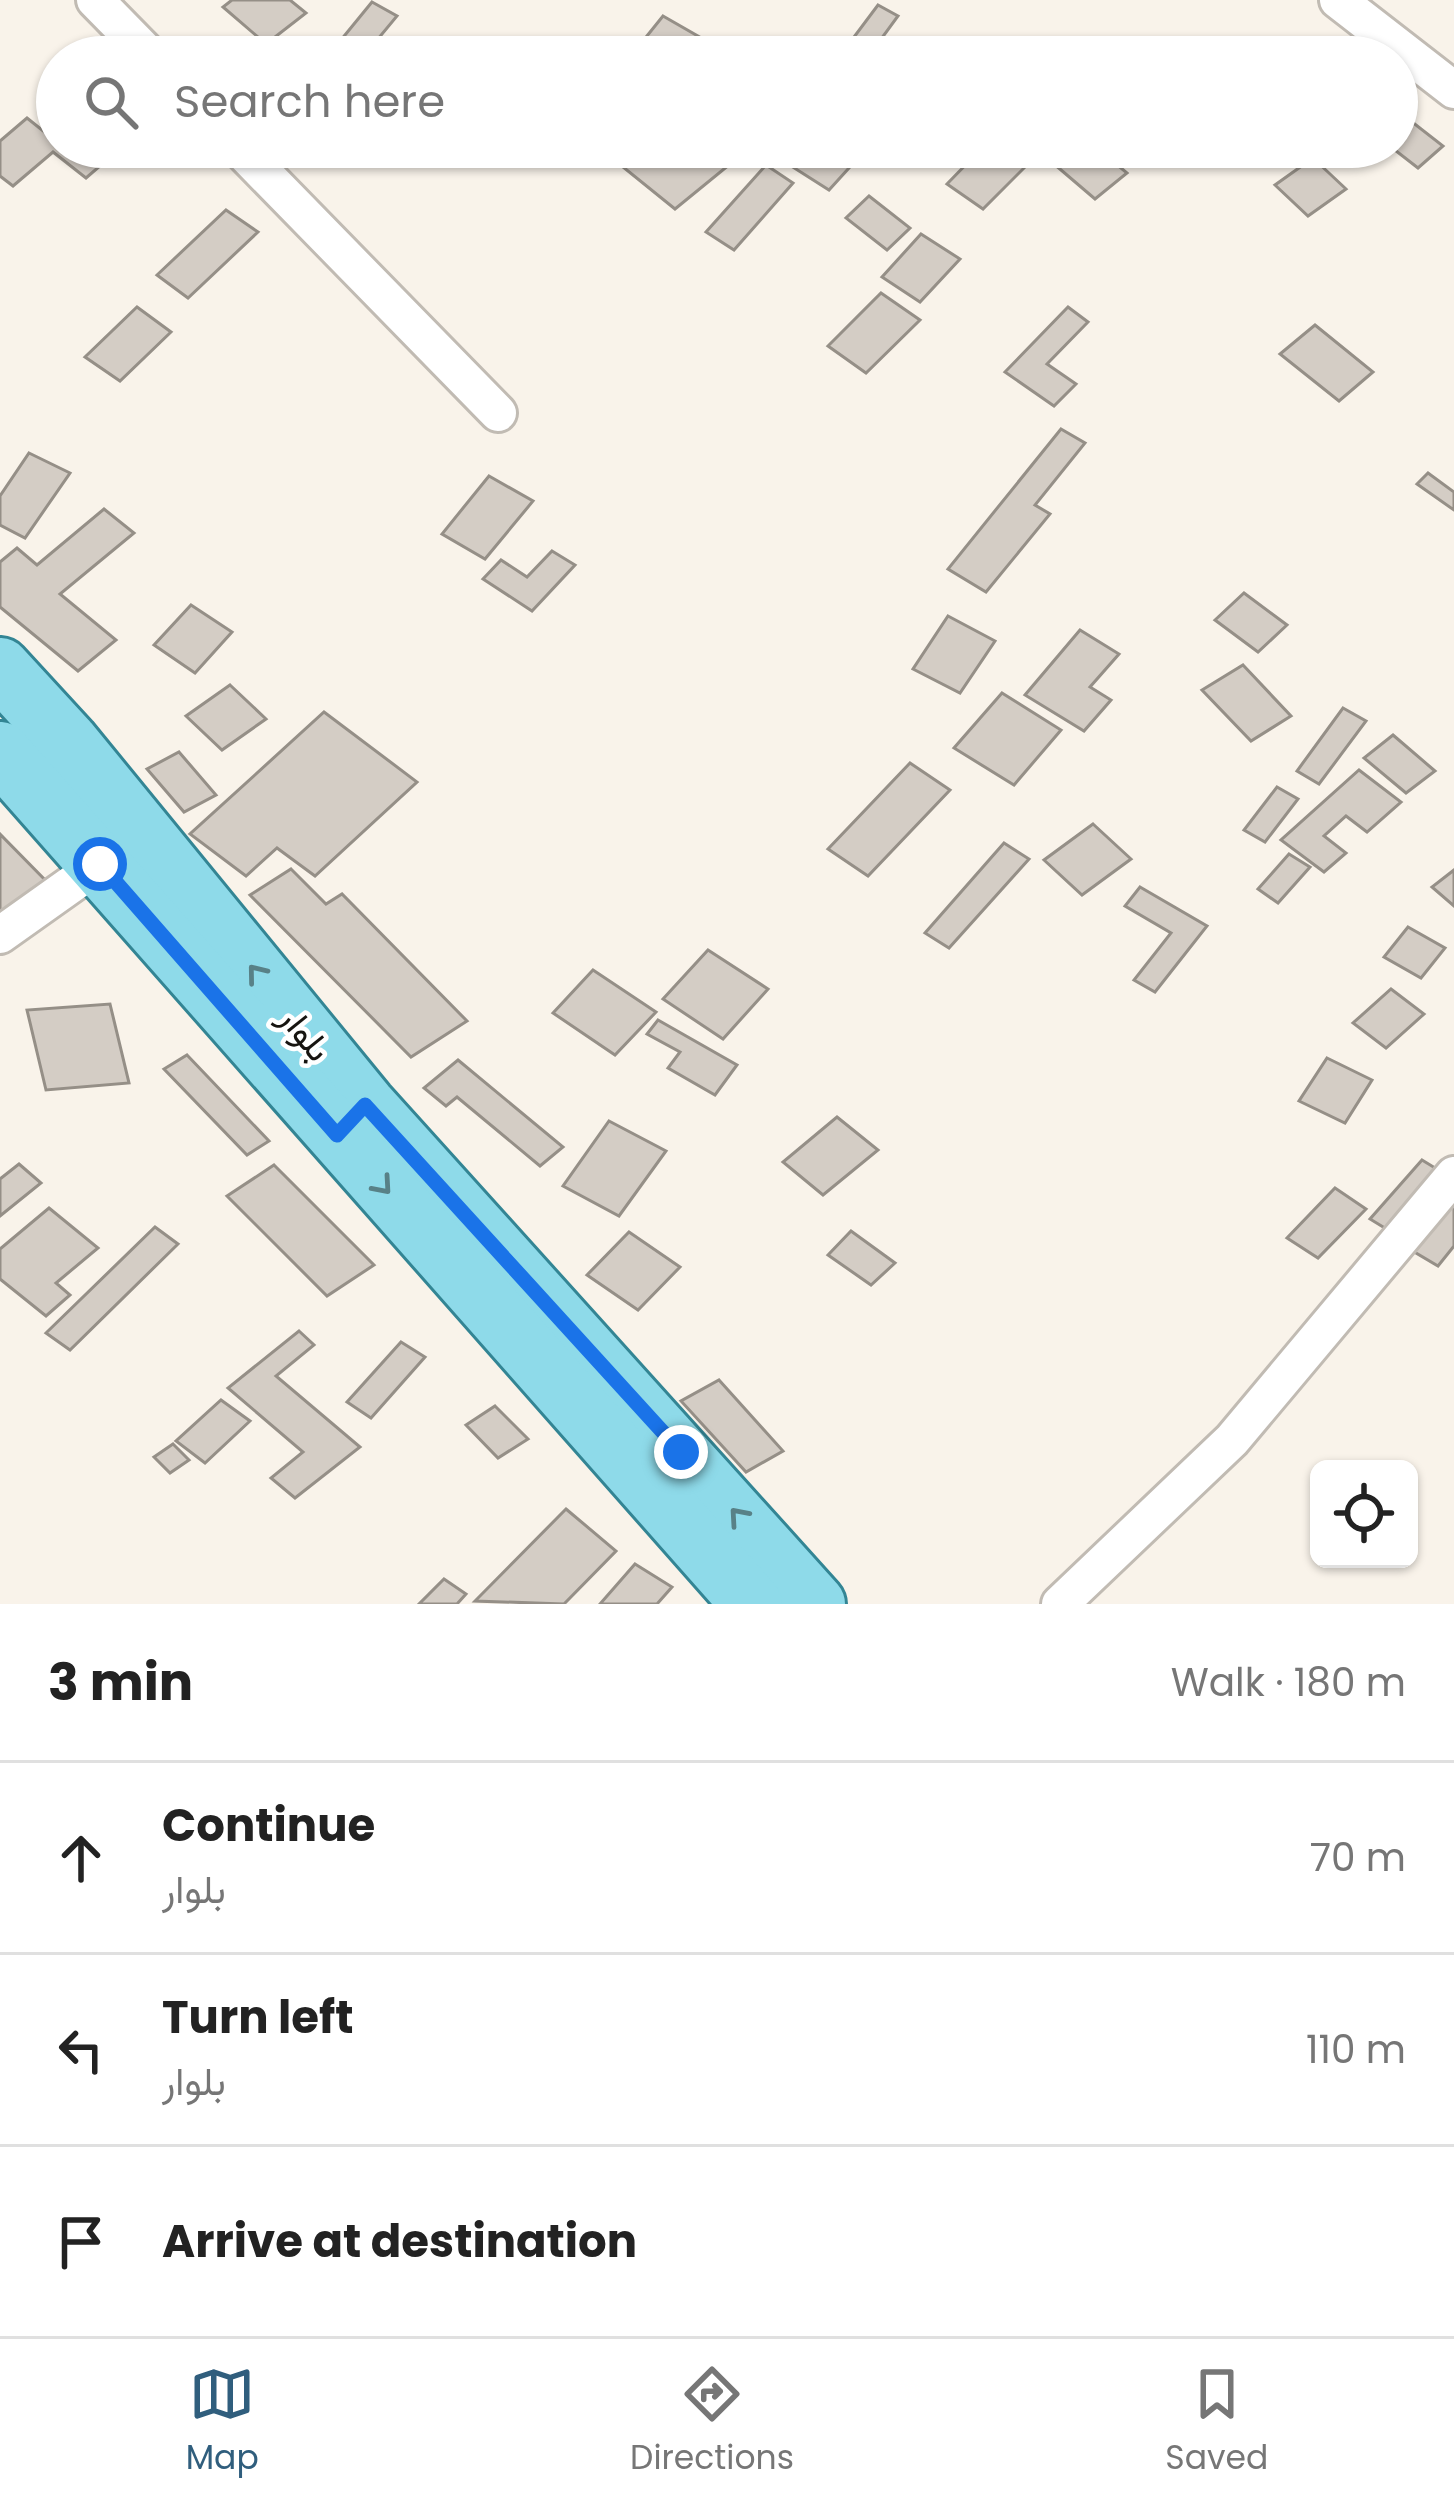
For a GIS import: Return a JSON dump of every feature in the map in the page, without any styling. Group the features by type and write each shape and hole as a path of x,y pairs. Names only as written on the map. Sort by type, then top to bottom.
{"main road":[{"name":"بلوار","path":"0,668 68,742 351,1120 752,1604"},
{"name":"بلوار","path":"0,752 100,864 815,1604"}],"street":[{"path":"95,0 130,36"},
{"path":"1338,0 1384,36"},
{"path":"1418,62 1454,90"},
{"path":"259,168 498,413"},
{"path":"0,934 100,864"},
{"path":"1060,1604 1232,1440 1454,1175"}],"building":[{"path":"232,0 290,0 306,13 276,36 257,36 223,7"},
{"path":"372,2 397,16 380,36 344,36"},
{"path":"878,5 898,16 883,36 855,36"},
{"path":"663,16 698,36 647,36"},
{"path":"27,118 36,125 36,166 13,186 0,176 0,141"},
{"path":"1418,127 1443,146 1418,168"},
{"path":"73,168 98,168 86,178"},
{"path":"624,168 725,168 675,209"},
{"path":"763,168 793,183 734,250 706,232"},
{"path":"794,168 849,168 829,190"},
{"path":"963,168 1024,168 983,209 947,184"},
{"path":"1059,168 1121,168 1127,173 1095,199"},
{"path":"1299,168 1324,168 1346,189 1308,216 1275,185"},
{"path":"869,196 910,228 887,250 846,218"},
{"path":"226,210 258,232 188,298 157,275"},
{"path":"921,234 960,259 920,302 882,277"},
{"path":"881,293 920,320 866,373 828,346"},
{"path":"137,307 171,332 120,381 85,357"},
{"path":"1068,307 1088,322 1047,364 1076,384 1054,406 1005,372"},
{"path":"1315,325 1373,372 1339,401 1280,354"},
{"path":"1061,429 1085,443 1035,505 1050,514 986,592 948,569"},
{"path":"29,453 70,473 25,538 0,525 0,496"},
{"path":"1428,473 1454,492 1454,510 1417,484"},
{"path":"489,476 533,501 485,559 442,534"},
{"path":"104,509 134,533 60,594 116,640 78,671 0,607 0,562 17,548 37,565"},
{"path":"552,551 575,565 532,611 483,579 501,560 527,577"},
{"path":"1244,593 1287,625 1258,652 1215,620"},
{"path":"191,605 232,632 195,673 154,645"},
{"path":"948,616 995,641 960,693 913,669"},
{"path":"1080,630 1119,654 1090,687 1111,700 1084,731 1025,695"},
{"path":"1243,665 1291,716 1251,741 1202,690"},
{"path":"230,685 266,719 222,750 186,716"},
{"path":"1002,693 1061,730 1014,785 954,748"},
{"path":"1343,708 1366,721 1319,784 1297,771"},
{"path":"324,712 417,782 315,876 277,848 246,876 190,834"},
{"path":"1393,735 1435,771 1406,793 1364,758"},
{"path":"179,752 216,795 184,812 147,769"},
{"path":"910,763 950,790 868,876 828,849"},
{"path":"1359,770 1401,802 1367,832 1346,816 1324,836 1346,853 1324,872 1281,840"},
{"path":"1277,787 1298,799 1265,842 1244,830"},
{"path":"1093,824 1131,859 1082,895 1044,860"},
{"path":"0,834 51,886 0,918"},
{"path":"1004,843 1029,859 949,948 925,933"},
{"path":"1289,854 1310,867 1278,903 1258,889"},
{"path":"291,869 326,904 342,894 467,1021 411,1057 250,895"},
{"path":"1454,870 1454,906 1432,887"},
{"path":"1140,887 1207,926 1155,992 1134,980 1171,933 1125,906"},
{"path":"1408,927 1445,948 1421,978 1384,957"},
{"path":"708,950 768,989 723,1039 663,999"},
{"path":"593,970 656,1012 615,1055 553,1013"},
{"path":"1391,989 1424,1014 1386,1048 1353,1023"},
{"path":"110,1004 129,1083 46,1090 27,1010"},
{"path":"658,1020 737,1065 715,1095 668,1068 680,1052 647,1034"},
{"path":"187,1055 269,1141 247,1155 164,1069"},
{"path":"1327,1058 1372,1080 1345,1123 1299,1101"},
{"path":"458,1060 563,1147 540,1166 457,1097 446,1106 424,1088"},
{"path":"837,1117 878,1150 823,1195 783,1162"},
{"path":"609,1121 666,1151 619,1216 563,1186"},
{"path":"1422,1160 1445,1174 1393,1233 1370,1219"},
{"path":"19,1164 41,1183 0,1216 0,1179"},
{"path":"274,1165 374,1265 327,1296 227,1196"},
{"path":"1335,1188 1366,1209 1318,1258 1287,1238"},
{"path":"1454,1189 1454,1246 1438,1266 1406,1247"},
{"path":"49,1208 98,1248 56,1283 70,1295 46,1316 0,1279 0,1249"},
{"path":"155,1227 178,1244 70,1350 46,1333"},
{"path":"851,1231 895,1263 871,1285 828,1255"},
{"path":"629,1232 680,1267 638,1310 587,1275"},
{"path":"299,1331 314,1345 276,1376 360,1447 295,1498 271,1478 303,1452 228,1388"},
{"path":"401,1342 425,1357 371,1418 347,1402"},
{"path":"719,1380 783,1451 746,1472 681,1401"},
{"path":"221,1400 250,1421 205,1463 176,1441"},
{"path":"495,1406 528,1439 498,1458 466,1425"},
{"path":"173,1444 189,1460 170,1473 154,1457"},
{"path":"566,1509 616,1551 564,1604 475,1601"},
{"path":"635,1564 672,1587 657,1604 600,1604"},
{"path":"444,1579 466,1594 457,1604 419,1604"}],"route":[{"path":"100,864 337,1135 365,1105 681,1452"}]}
